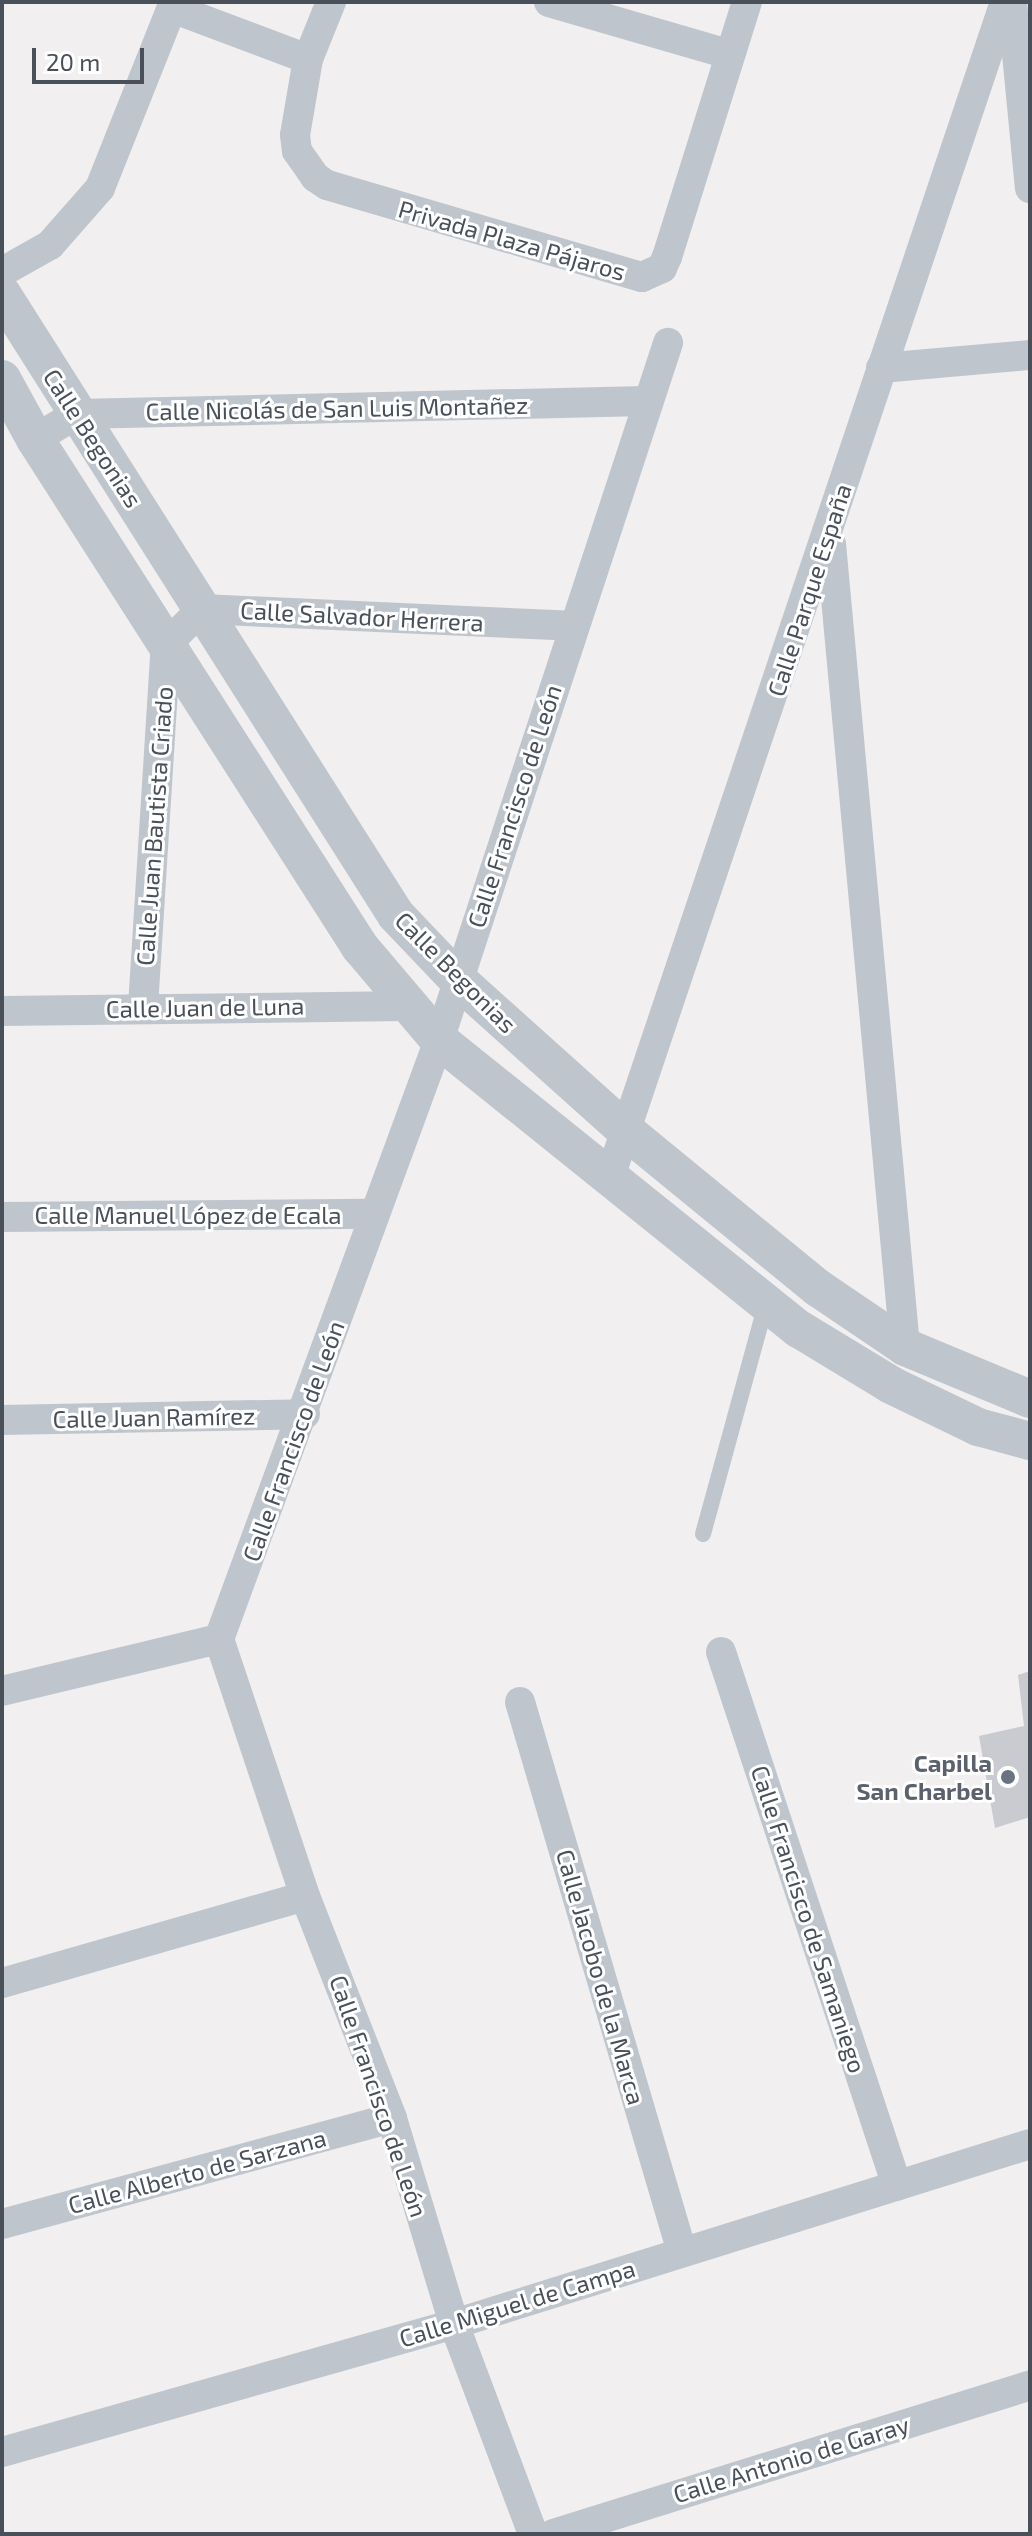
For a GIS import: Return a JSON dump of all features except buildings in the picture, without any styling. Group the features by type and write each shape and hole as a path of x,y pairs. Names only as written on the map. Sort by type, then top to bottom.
{"street":[{"name":"Privada Plaza Pájaros","path":"331,2 308,59 297,151 327,185 642,277 662,268 667,257 728,54 747,2"},
{"path":"549,2 728,54"},
{"name":"Calle Parque España","path":"610,1177 830,532 881,368 1005,2"},
{"path":"1012,2 1030,188"},
{"path":"2,272 50,245 100,188 173,5 308,59"},
{"name":"Calle Begonias","path":"2,294 396,915 458,980 626,1131 818,1288 905,1347 1030,1399"},
{"name":"Calle Francisco de León","path":"533,2534 454,2324 392,2118 305,1896 219,1639 305,1414 373,1214 439,1040 572,626 668,343"},
{"path":"881,368 1030,355"},
{"name":"Calle Begonias","path":"2,379 35,439 360,947 439,1040 799,1329 891,1385 978,1427 1030,1441"},
{"name":"Calle Nicolás de San Luis Montañez","path":"35,439 77,414 646,401"},
{"path":"830,532 905,1347"},
{"path":"166,645 202,609"},
{"name":"Calle Salvador Herrera","path":"202,609 572,626"},
{"name":"Calle Juan Bautista Criado","path":"143,1007 166,645"},
{"name":"Calle Juan de Luna","path":"2,1011 408,1006"},
{"name":"Calle Manuel López de Ecala","path":"2,1217 373,1214"},
{"name":"Calle Juan Ramírez","path":"2,1420 305,1414"},
{"path":"2,1691 219,1639"},
{"name":"Calle Francisco de Samaniego","path":"721,1652 897,2186"},
{"name":"Calle Jacobo de la Marca","path":"520,1702 682,2252"},
{"path":"2,1983 305,1896"},
{"name":"Calle Alberto de Sarzana","path":"2,2224 392,2118"},
{"name":"Calle Miguel de Campa","path":"2,2452 454,2324 1030,2144"},
{"name":"Calle Antonio de Garay","path":"553,2534 1030,2385"}],"lane":[{"path":"703,1534 766,1303"}],"place":[{"name":"Capilla San Charbel","path":"1008,1777"}]}
